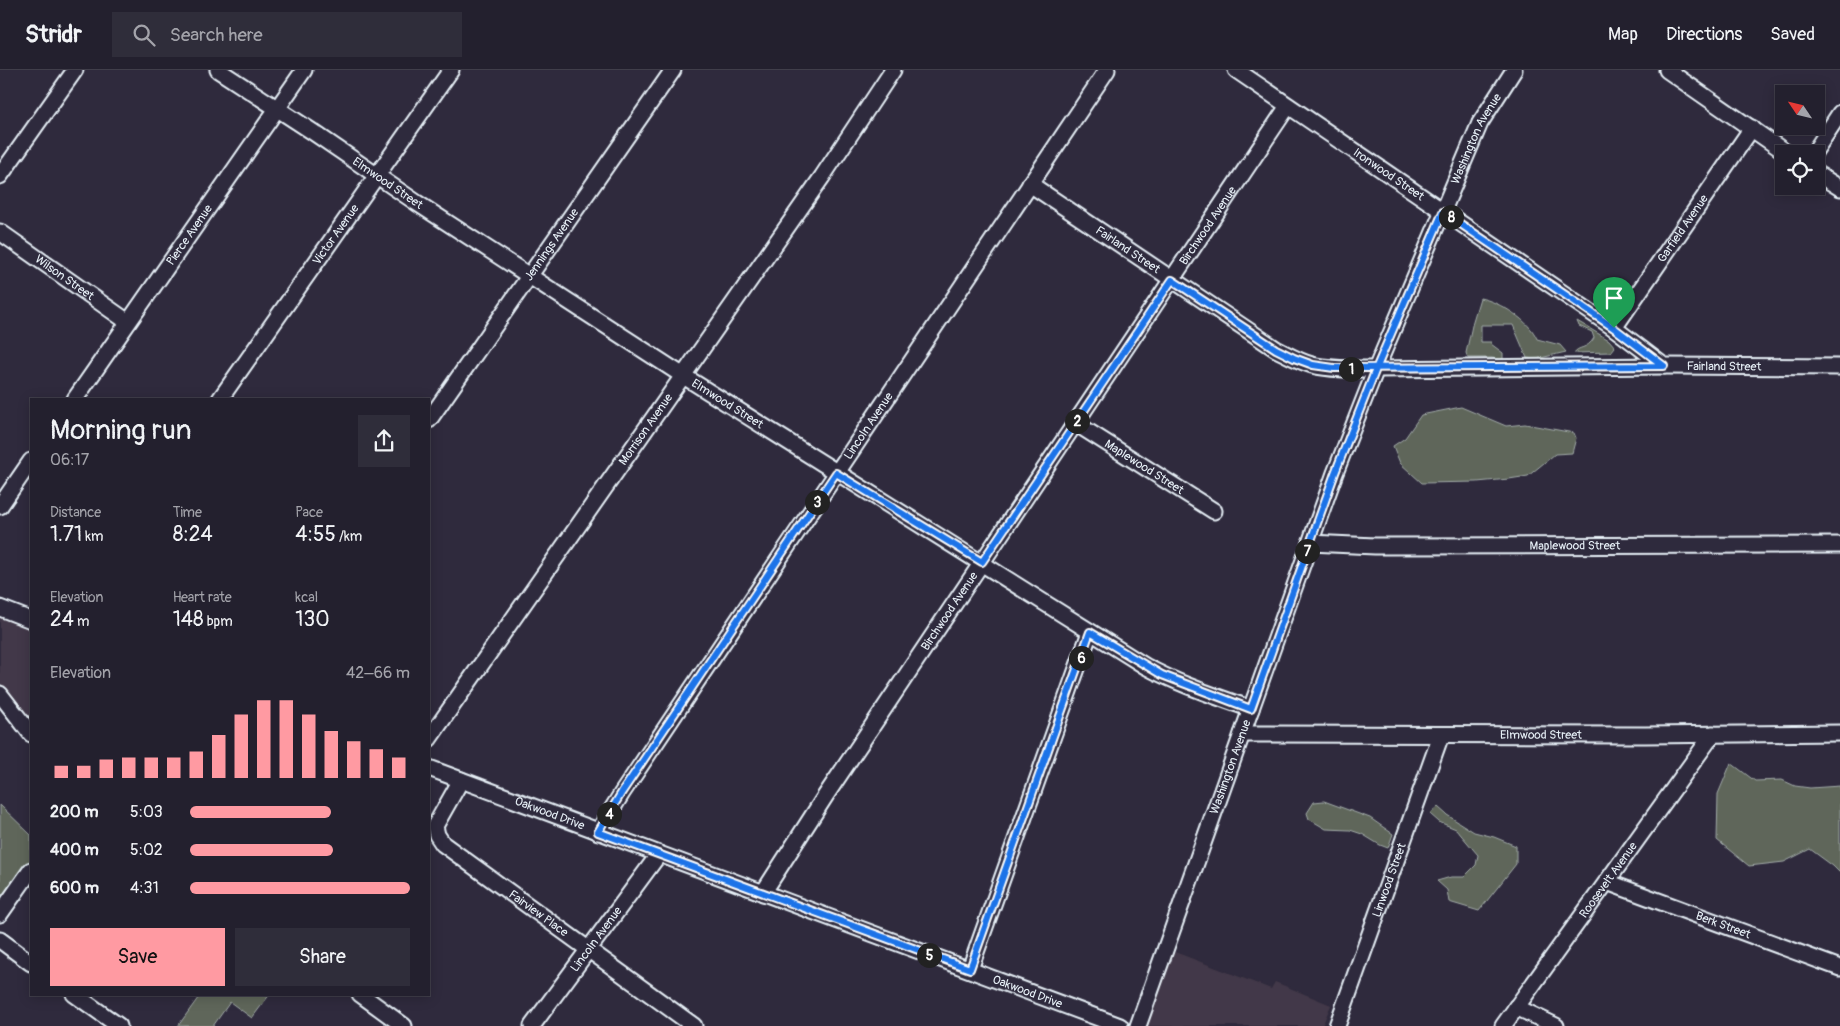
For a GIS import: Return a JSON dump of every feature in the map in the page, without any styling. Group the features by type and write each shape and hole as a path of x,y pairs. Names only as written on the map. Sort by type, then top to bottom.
{"street":[{"path":"0,176 75,70"},
{"name":"Elmwood Street","path":"218,70 376,176 682,376 982,562 1090,632 1162,675 1251,709"},
{"name":"Pierce Avenue","path":"76,398 304,70"},
{"name":"Victor Avenue","path":"221,398 451,70"},
{"name":"Jennings Avenue","path":"430,419 672,70"},
{"name":"Morrison Avenue","path":"430,738 822,177 893,70"},
{"name":"Lincoln Avenue","path":"598,832 622,792 1106,70"},
{"name":"Ironwood Street","path":"1236,70 1614,328 1664,366"},
{"name":"Washington Avenue","path":"1138,1026 1335,473 1376,369 1480,123 1514,70"},
{"path":"1667,70 1776,145"},
{"name":"Birchwood Avenue","path":"763,893 982,562 1288,106"},
{"path":"1819,145 1840,113"},
{"name":"Garfield Avenue","path":"1614,328 1752,128"},
{"path":"1825,179 1840,188"},
{"name":"Fairland Street","path":"1030,184 1276,349 1313,365 1334,368 1376,369 1664,366 1840,367"},
{"name":"Wilson Street","path":"0,232 128,322"},
{"name":"Maplewood Street","path":"1075,423 1214,510"},
{"path":"0,506 30,462"},
{"name":"Maplewood Street","path":"1310,543 1375,546 1840,545"},
{"path":"0,608 30,620"},
{"path":"970,969 1090,632"},
{"path":"0,694 30,733"},
{"name":"Elmwood Street","path":"1242,734 1840,733"},
{"name":"Roosevelt Avenue","path":"1503,1026 1713,734"},
{"name":"Linwood Street","path":"1338,1026 1441,735"},
{"name":"Oakwood Drive","path":"430,768 970,969 1099,1022 1120,1026"},
{"name":"Fairview Place","path":"461,780 435,826 437,835 443,844 694,1026"},
{"name":"Lincoln Avenue","path":"532,1026 659,854"},
{"path":"0,914 30,871"},
{"name":"Berk Street","path":"1607,882 1840,968"},
{"path":"0,940 30,962"},
{"path":"77,996 119,1026"},
{"path":"363,996 404,1026"},
{"path":"1516,1007 1556,1026"}],"shaded area":[{"path":"0,608 30,620 30,733 0,694"},
{"path":"1167,949 1271,989 1275,982 1331,1005 1322,1026 1138,1026"}],"green space":[{"path":"1480,298 1513,313 1528,326 1537,339 1560,345 1566,352 1536,359 1527,358 1513,325 1481,325 1481,342 1491,342 1503,353 1503,360 1468,358 1466,353"},
{"path":"1577,321 1609,340 1615,347 1611,352 1574,353 1586,346 1594,338 1592,332 1579,326"},
{"path":"1461,407 1506,426 1525,424 1574,433 1576,438 1572,453 1555,454 1528,476 1477,482 1422,483 1400,463 1393,446 1405,438 1421,415"},
{"path":"1731,763 1755,781 1782,780 1795,786 1810,788 1840,786 1840,873 1810,849 1784,862 1749,866 1717,840 1718,794"},
{"path":"1324,801 1370,818 1393,834 1388,848 1362,834 1350,830 1326,829 1309,819 1307,813 1314,802"},
{"path":"0,805 30,834 30,871 0,914"},
{"path":"1438,807 1474,832 1494,837 1516,846 1516,864 1479,911 1449,902 1447,890 1437,881 1451,877 1464,877 1476,865 1478,855 1456,829 1439,822 1430,814"},
{"path":"200,996 268,996 252,1018 230,1002 213,1026 178,1026"}],"route":[{"path":"1614,328 1443,212 1376,369 1335,473 1251,709 1162,675 1090,632 970,969 598,832 622,792 836,473 982,562 1172,280 1276,349 1313,365 1334,368 1376,369 1604,368 1664,366 1614,328"}]}
